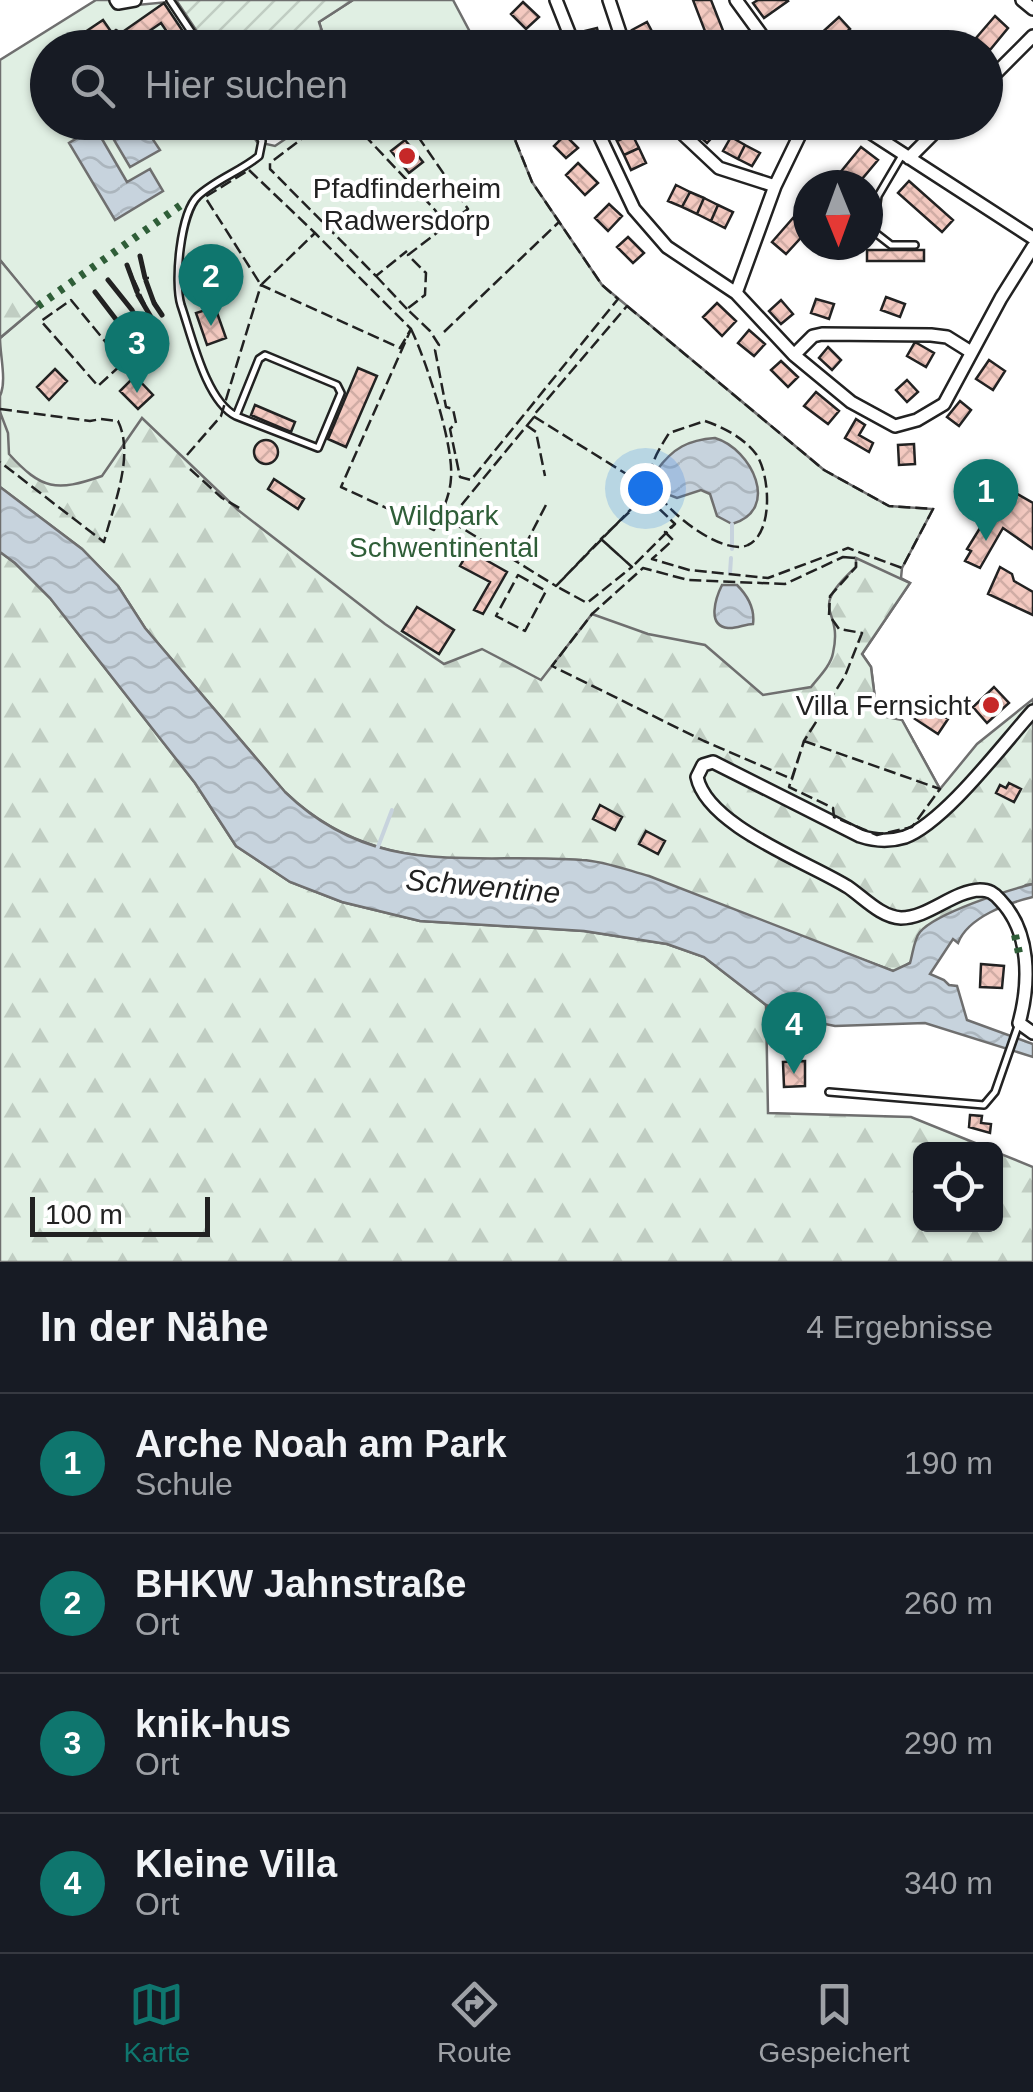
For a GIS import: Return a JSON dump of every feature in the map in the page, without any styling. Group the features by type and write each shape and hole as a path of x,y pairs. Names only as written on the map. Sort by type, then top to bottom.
{"street":[{"path":"116,0 135,0"},
{"path":"556,0 568,30"},
{"path":"609,0 619,30"},
{"path":"736,0 758,30"},
{"path":"1022,0 1033,9"},
{"path":"1003,65 1033,36"},
{"path":"601,140 634,210 667,247 736,292 794,355 851,402 894,426 916,420 944,404 1033,247"},
{"path":"689,140 719,168 775,186"},
{"path":"736,292 775,186 797,140"},
{"path":"882,140 1033,238"},
{"path":"906,156 924,140"},
{"path":"794,355 813,336 822,334 931,335 946,338 971,352"},
{"path":"1033,711 938,816 908,836 892,840 874,841 860,836 712,762 703,765 697,777 703,794 742,829 849,888 886,914 912,916 978,890 996,895 1018,926 1025,956 1025,994 1017,1029 1033,1033"}],"lane":[{"path":"170,0 190,30"},
{"path":"236,416 259,359 265,356 277,358 340,389 340,399 318,448 236,416 224,409 212,390 181,305 179,269 185,221 198,196 255,160 262,152 261,140"},
{"path":"906,156 878,196 873,231 891,244 915,245"},
{"path":"828,1092 984,1105 993,1096 1017,1029"}],"green space":[{"name":"Wildpark Schwentinental","path":"96,0 111,0 116,7 168,2 186,30 48,30"},
{"path":"176,0 353,0 319,22 322,30 196,30"},
{"path":"353,0 453,0 469,30 322,30 319,22"},
{"name":"Wildpark Schwentinental","path":"30,41 30,140 256,140 275,146 284,140 515,140 532,182 602,285 824,470 889,506 933,509 902,568 901,578 910,583 862,654 871,667 877,715 902,720 940,789 118,586 82,549 0,487 0,338 37,306 0,260 0,60"},
{"path":"0,260 38,306 0,338"},
{"path":"0,412 8,433 9,454 31,475 61,486 102,476 142,418 238,510 385,624 444,664 482,649 541,680 592,614 648,634 705,645 763,695 811,687 833,653 835,637 829,602 856,567 856,558 910,583 862,654 871,667 877,715 902,720 940,789 977,744 1033,699 1033,884 893,971 614,867 568,860 433,857 406,854 355,839 331,827 285,792 145,628 118,586 82,549 0,487"},
{"path":"0,552 50,598 195,783 236,846 290,882 342,902 420,921 584,931 667,944 704,957 766,1005 768,1113 911,1117 973,1142 913,1142 913,1232 1003,1232 1003,1155 1033,1167 1033,1262 0,1262"}],"water":[{"path":"103,140 127,182 150,169 163,191 115,220 69,143"},
{"path":"114,140 153,140 160,150 130,167"},
{"path":"715,438 740,454 756,480 755,506 747,517 732,524 717,516 710,494 701,490 677,498 667,494 657,470 682,446"},
{"name":"Schwentine","path":"0,487 82,549 118,586 145,628 285,792 319,820 354,839 425,856 541,858 607,864 649,876 893,971 910,963 918,935 928,925 973,903 1033,884 1033,897 990,912 970,926 958,943 953,939 930,974 957,986 967,1020 1033,1044 1033,1057 925,1023 835,1026 800,1019 766,1005 704,957 667,944 584,931 420,921 342,902 290,882 236,846 195,783 50,598 0,552"},
{"path":"722,585 737,585 741,589 752,608 753,624 728,628 717,622 714,610"}],"building":[{"path":"693,0 711,0 723,30 705,30"},
{"path":"788,1 764,18 753,3"},
{"path":"523,2 539,17 526,29 511,14"},
{"path":"164,3 182,30 166,30 161,23 151,30 125,30"},
{"path":"995,16 1008,28 1003,34 1003,30 983,30"},
{"path":"839,17 850,29 849,30 825,30"},
{"path":"103,20 110,30 88,30"},
{"path":"647,22 651,30 632,30"},
{"name":"Pfadfinderheim Radwersdorp","path":"405,140 423,162 409,173 391,151"},
{"path":"560,140 570,140 578,148 566,158 554,146"},
{"path":"635,140 639,148 624,155 617,141"},
{"path":"729,140 745,145 738,159 723,151"},
{"path":"745,145 760,153 752,166 738,159"},
{"path":"861,147 878,160 870,170 842,170"},
{"path":"639,148 646,163 631,170 624,155"},
{"path":"578,163 598,183 585,195 566,175"},
{"path":"909,181 953,220 942,232 898,193"},
{"path":"676,185 690,192 682,207 668,201"},
{"path":"690,192 704,198 697,214 682,207"},
{"path":"704,198 718,205 711,221 697,214"},
{"path":"609,204 622,216 608,231 595,218"},
{"path":"718,205 733,212 725,228 711,221"},
{"path":"793,218 793,246 786,254 772,242"},
{"path":"628,237 644,253 633,263 617,247"},
{"path":"883,250 924,250 924,261 867,261 883,260"},
{"path":"886,297 905,304 900,317 881,310"},
{"path":"816,299 834,304 829,319 811,313"},
{"path":"781,300 793,314 781,324 769,311"},
{"path":"717,303 736,321 722,336 703,317"},
{"path":"215,307 226,338 207,345 196,313"},
{"path":"749,330 765,344 754,356 738,343"},
{"path":"126,335 136,348 123,358 113,345"},
{"path":"915,342 934,353 926,367 907,356"},
{"path":"828,347 841,360 832,370 819,358"},
{"path":"989,360 1005,371 993,390 976,379"},
{"path":"781,361 798,377 788,387 771,370"},
{"path":"358,368 377,376 346,447 328,439"},
{"path":"55,369 67,381 49,400 37,387"},
{"path":"135,376 153,395 138,409 120,391"},
{"path":"907,380 918,392 907,402 896,390"},
{"path":"816,392 839,411 828,424 804,406"},
{"path":"960,401 971,410 959,426 947,417"},
{"path":"255,405 295,422 291,432 251,415"},
{"path":"856,419 865,425 859,435 873,443 869,452 845,438"},
{"path":"266,440 275,443 275,461 266,464 257,461 254,452 257,443"},
{"path":"914,444 915,464 899,465 898,445"},
{"path":"274,479 304,499 298,509 268,489"},
{"path":"1007,488 1033,503 1033,549 1003,528 980,568 965,561 971,551 967,549 988,515 994,519"},
{"path":"463,547 507,572 483,614 474,610 490,582 460,566 464,559 458,556"},
{"path":"1000,567 1033,592 1033,615 988,594"},
{"path":"417,607 454,630 439,654 402,631"},
{"name":"Villa Fernsicht","path":"994,687 1009,703 987,723 973,707"},
{"path":"922,702 948,719 938,734 912,717"},
{"path":"1009,783 1021,789 1014,802 996,793 1000,785 1006,788"},
{"path":"600,805 622,817 615,830 593,819"},
{"path":"646,831 665,841 658,854 639,844"},
{"path":"981,964 1004,966 1002,988 980,987"},
{"path":"805,1061 805,1086 784,1087 783,1062"},
{"path":"970,1115 982,1116 981,1123 991,1124 990,1133 969,1127"}],"waterway":[{"path":"732,524 732,549"},
{"path":"730,573 731,558"},
{"path":"376,852 392,810"}],"hedge":[{"path":"38,306 184,203"},
{"path":"1015,935 1019,953 1016,954"}],"fence":[{"path":"300,140 270,163 270,169 376,276 407,251"},
{"path":"369,140 435,210 443,221 438,225"},
{"path":"420,140 468,209 408,255 426,273 425,295 407,309 439,345 435,350 446,407 453,409 456,423 450,429 460,477 471,480 618,299 602,285 532,182 515,140"},
{"path":"249,170 315,233 261,285 205,197 249,170"},
{"path":"444,332 559,222"},
{"path":"187,455 221,416 261,285 400,348 411,329 315,233"},
{"path":"140,256 145,278 149,278"},
{"path":"127,265 139,291"},
{"path":"376,276 407,309"},
{"path":"150,293 162,315"},
{"path":"140,294 151,317"},
{"path":"71,300 123,363 98,386 41,321 71,300"},
{"path":"627,306 824,470 889,506 933,509 902,568 848,548 768,578 689,570 652,559 673,540 665,532 675,524 646,496 637,503 628,475 533,416 627,306"},
{"path":"411,329 438,403 451,463 449,492 434,530 341,487 411,329"},
{"path":"0,409 118,421 123,435 123,465 104,542 0,462"},
{"path":"534,417 449,520 556,586 601,539"},
{"path":"705,421 739,438 761,463 766,516 762,529 748,545 736,547 706,536 674,512 654,486 653,464 669,433 705,421"},
{"path":"526,425 536,432 545,476"},
{"path":"190,469 222,498 241,509"},
{"path":"646,496 675,524 632,567 601,539 646,496"},
{"path":"601,539 632,567 587,603 556,586 637,503 636,498"},
{"path":"517,561 548,501"},
{"path":"843,557 856,558 856,567 830,596 829,615 839,629 862,633 845,676 804,741 792,779 704,741 552,666 592,614 643,568 688,580 785,584 843,557"},
{"path":"518,575 546,591 525,631 496,616 518,575"},
{"path":"804,741 940,789 912,827 877,835 834,817 833,808 789,787 804,741"}],"wall":[{"path":"140,256 145,278"},
{"path":"127,265 137,292"},
{"path":"108,280 132,310"},
{"path":"146,281 162,315"},
{"path":"95,292 118,322"},
{"path":"138,295 151,317"},
{"path":"133,312 141,323"}],"place":[{"name":"Pfadfinderheim Radwersdorp","path":"407,156"},
{"name":"BHKW Jahnstraße","path":"211,326"},
{"name":"knik-hus","path":"137,393"},
{"name":"Arche Noah am Park","path":"986,541"},
{"name":"Villa Fernsicht","path":"991,705"},
{"name":"Kleine Villa","path":"794,1074"}]}
